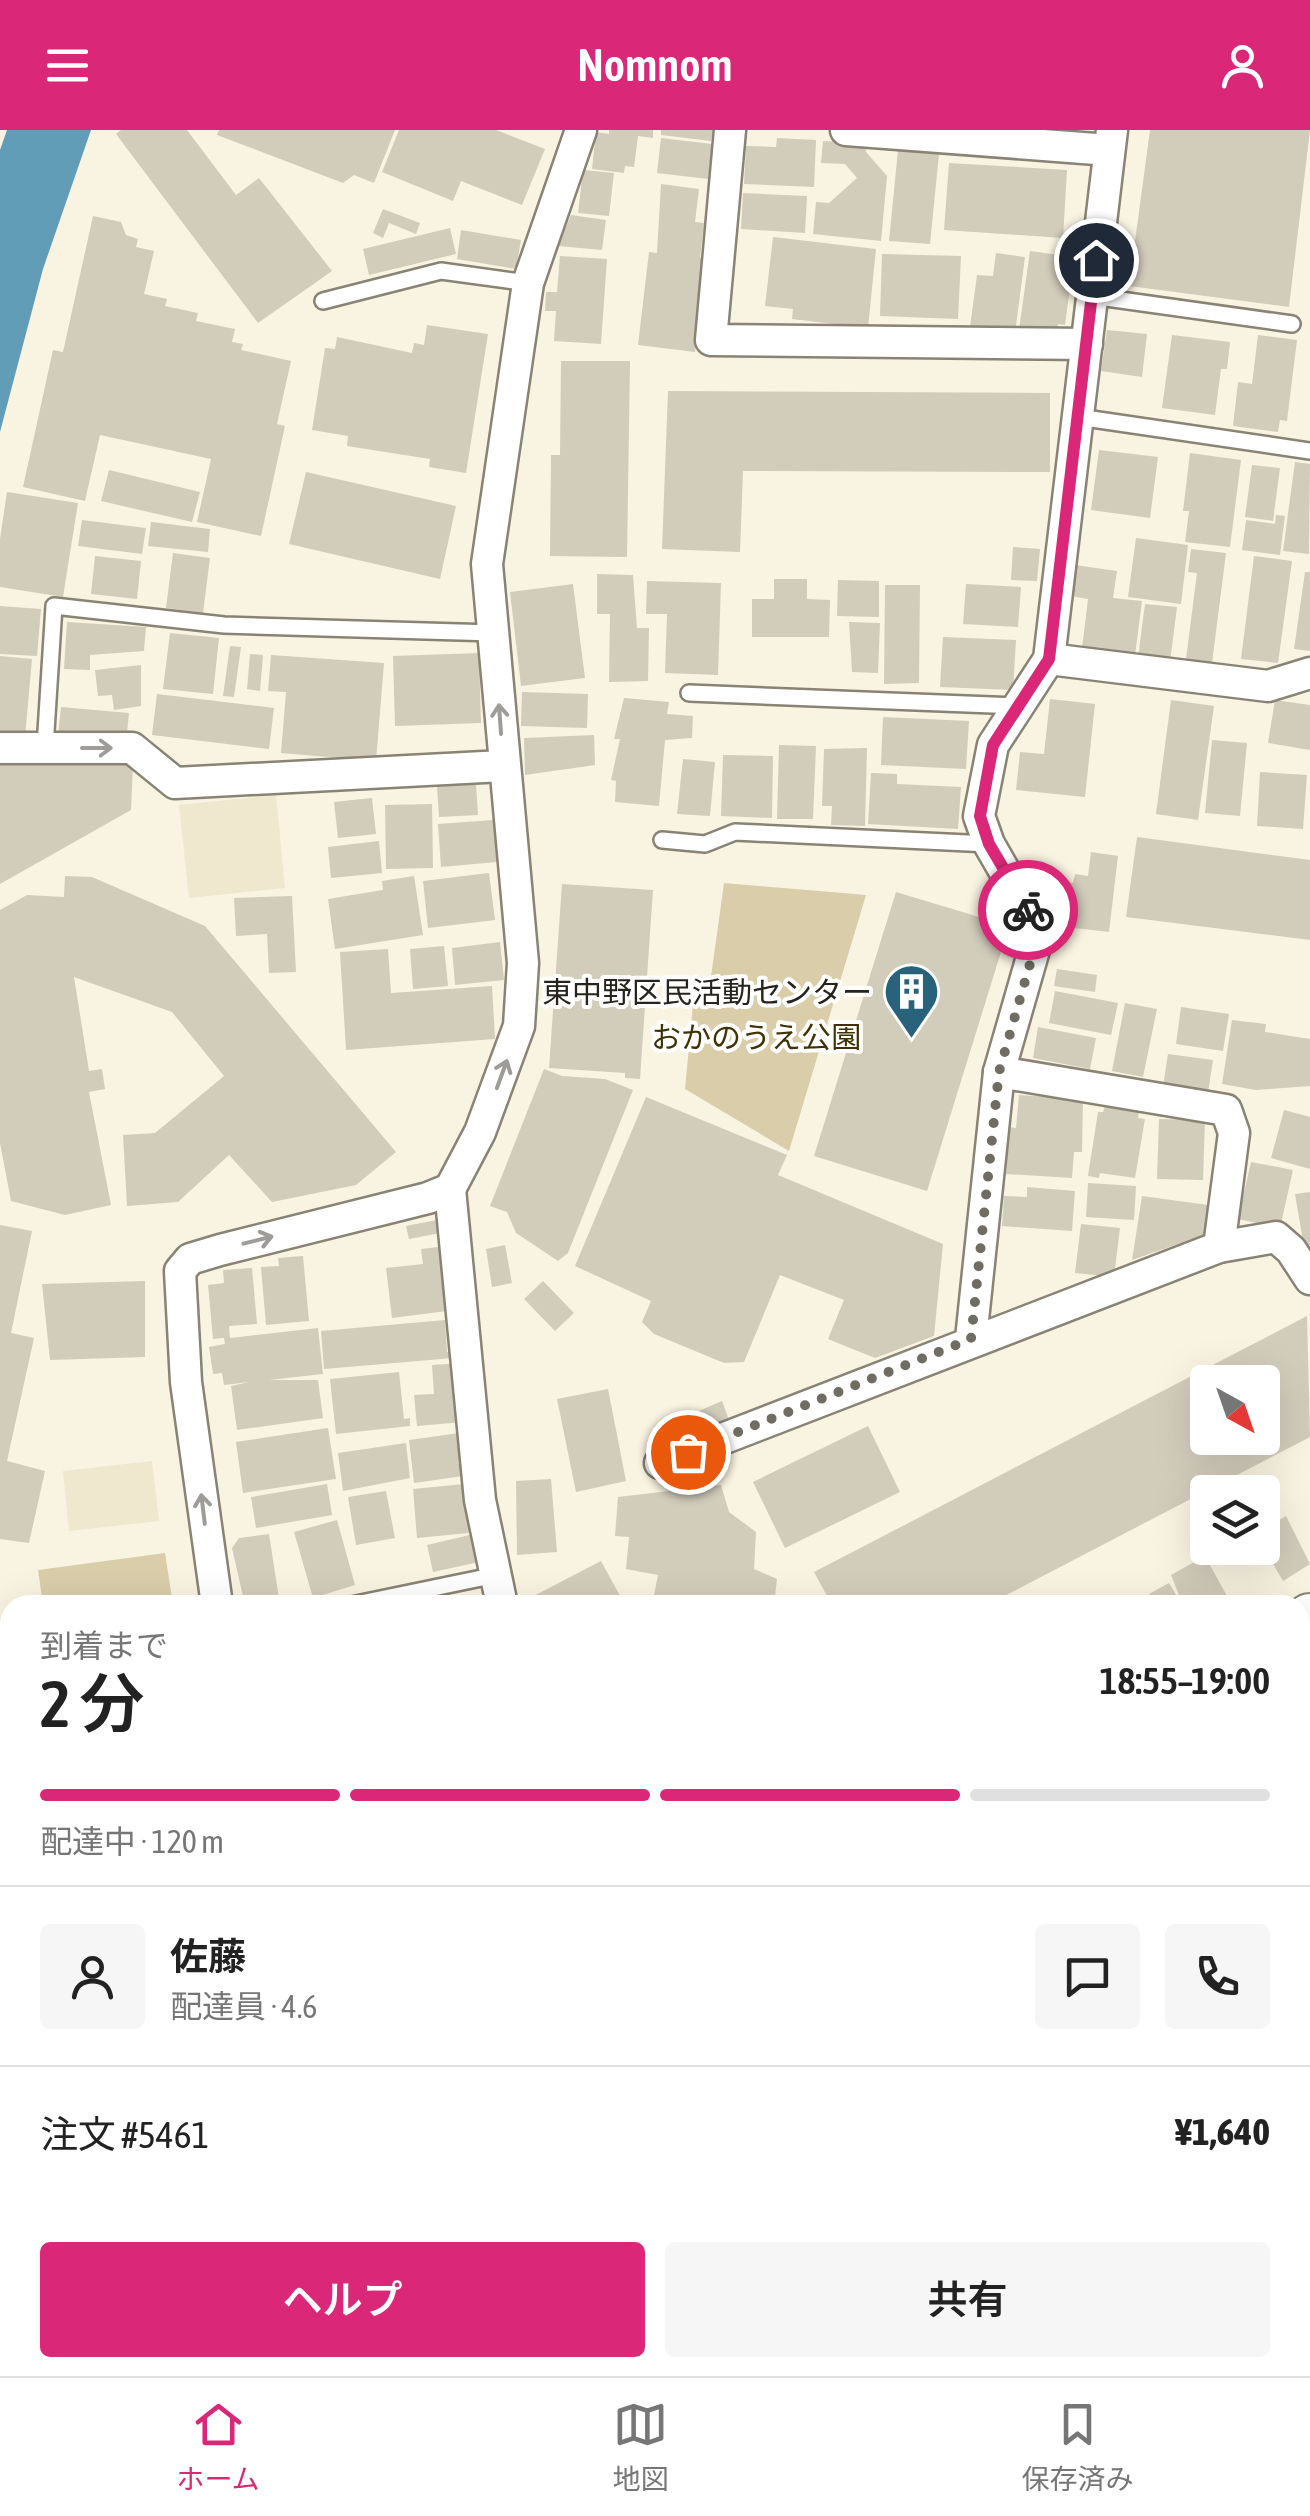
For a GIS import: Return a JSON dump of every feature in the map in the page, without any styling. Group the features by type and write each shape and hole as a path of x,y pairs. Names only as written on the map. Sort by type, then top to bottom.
{"street":[{"path":"499,1590 480,1500 450,1189 480,1132 519,1026 524,963 487,564 528,283 580,130"},
{"path":"730,130 712,340 1087,344"},
{"path":"846,130 1111,140 1049,659 988,757 980,816 989,844 1032,918 1034,950 999,1072 971,1339"},
{"path":"1049,659 1268,686 1310,674"},
{"path":"0,748 132,748 175,783 503,766"},
{"path":"999,1072 1226,1110 1234,1133 1218,1247"},
{"path":"216,1595 186,1382 180,1271 190,1259 450,1189"},
{"path":"660,1463 971,1339 1218,1247 1276,1238 1291,1250 1310,1278"}],"lane":[{"path":"323,301 441,271 528,283"},
{"path":"1092,296 1292,324"},
{"path":"1078,417 1310,451"},
{"path":"44,748 54,606 224,626 494,632"},
{"path":"689,694 1018,706"},
{"path":"662,840 705,844 735,832 989,844"},
{"path":"450,1595 499,1590"}],"shaded area":[{"path":"276,795 285,888 189,898 179,805"},
{"path":"152,1461 159,1521 69,1531 63,1471"}],"green space":[{"name":"おかのうえ公園","path":"724,883 866,895 789,1151 685,1089 694,994 709,991"},
{"path":"165,1553 171,1595 42,1595 38,1570"}],"water":[{"path":"7,130 91,130 43,269 0,432 0,150"}],"building":[{"path":"121,130 187,130 236,195 259,178 332,271 258,323 116,134"},
{"path":"219,130 395,130 374,183 354,175 343,183 217,135"},
{"path":"399,130 496,130 545,149 522,205 461,181 453,201 382,172"},
{"path":"609,130 653,130 653,138 638,136 634,167 625,166 624,173 592,169 596,132 609,134"},
{"path":"661,130 713,130 711,141 661,135"},
{"path":"1150,130 1310,130 1289,307 1129,286"},
{"path":"661,138 712,144 708,179 657,173"},
{"path":"777,138 816,140 814,187 744,184 746,146 776,147"},
{"path":"823,141 865,143 866,152 887,176 881,241 813,234 816,202 829,203 857,178 845,164 821,163"},
{"path":"898,150 939,154 930,244 889,241"},
{"path":"949,163 1067,170 1063,238 944,230"},
{"path":"583,170 614,173 609,216 578,213"},
{"path":"661,184 699,189 695,222 704,223 700,258 706,258 695,352 638,345 649,252 657,253"},
{"path":"743,193 807,196 805,233 741,229"},
{"path":"383,209 420,223 416,234 389,223 383,238 373,233"},
{"path":"571,215 606,220 602,250 558,246"},
{"path":"93,216 121,222 126,235 138,239 136,247 154,251 144,294 167,299 165,306 198,313 196,321 235,329 232,342 243,344 241,350 291,361 277,424 285,426 261,536 197,522 211,459 100,435 85,501 23,487 53,350 63,352"},
{"path":"450,228 456,254 369,275 363,249"},
{"path":"461,230 521,240 516,269 457,259"},
{"path":"773,237 876,249 868,328 792,319 793,309 765,306"},
{"path":"1030,251 1074,257 1065,325 1058,324 1058,331 1019,330"},
{"path":"996,253 1025,257 1015,333 970,327 977,275 993,276"},
{"path":"882,254 961,256 958,319 880,316"},
{"path":"560,256 607,259 601,344 554,341 556,311 545,311 546,292 557,292"},
{"path":"427,325 488,334 466,473 429,467 430,459 347,446 348,436 312,430 325,348 335,349 337,337 412,353 414,343 424,345"},
{"path":"1107,330 1147,334 1142,377 1101,371"},
{"path":"1172,335 1230,342 1227,369 1221,369 1215,415 1162,408"},
{"path":"1258,335 1297,340 1287,421 1280,420 1278,432 1233,426 1238,382 1252,384"},
{"path":"561,361 630,361 627,557 550,556 551,455 560,455"},
{"path":"668,391 1050,393 1050,472 743,471 740,552 662,549"},
{"path":"1099,450 1158,457 1150,518 1091,510"},
{"path":"1190,453 1241,460 1230,547 1185,542 1189,511 1183,511"},
{"path":"1295,462 1310,464 1309,554 1283,551"},
{"path":"1252,465 1280,468 1273,521 1245,517"},
{"path":"109,470 200,492 192,522 101,501"},
{"path":"306,472 456,506 440,579 289,544"},
{"path":"7,492 78,503 63,597 0,587 0,539"},
{"path":"1276,515 1285,516 1280,555 1242,550 1246,520 1275,524"},
{"path":"82,520 146,528 142,554 78,546"},
{"path":"151,522 210,529 208,552 148,546"},
{"path":"1136,538 1188,545 1181,604 1128,597"},
{"path":"1013,547 1040,549 1037,581 1011,580"},
{"path":"1191,549 1226,553 1212,663 1186,659 1197,573 1188,572"},
{"path":"173,553 210,558 203,613 166,608"},
{"path":"95,556 141,561 137,599 91,594"},
{"path":"1254,556 1292,561 1278,663 1241,659"},
{"path":"1075,565 1117,571 1113,598 1142,601 1134,663 1081,657 1088,599 1070,596"},
{"path":"1305,572 1310,572 1310,651 1294,649"},
{"path":"597,574 633,575 637,628 649,628 648,681 609,682 610,614 597,614"},
{"path":"774,579 807,579 807,599 830,600 829,637 752,637 752,599 774,599"},
{"path":"838,580 879,581 879,617 837,616"},
{"path":"647,581 721,583 718,675 665,673 667,614 646,614"},
{"path":"573,584 585,678 521,686 510,592"},
{"path":"966,584 1021,587 1018,627 963,624"},
{"path":"885,585 920,585 919,683 884,684"},
{"path":"1145,604 1177,607 1170,662 1138,658"},
{"path":"0,606 41,609 37,656 0,654"},
{"path":"67,622 146,627 144,651 90,655 90,670 64,669"},
{"path":"849,622 880,623 878,673 852,672"},
{"path":"170,633 219,638 213,694 163,689"},
{"path":"943,637 1016,640 1013,690 940,687"},
{"path":"230,646 241,647 234,697 223,696"},
{"path":"479,653 481,723 395,726 393,656"},
{"path":"250,654 263,655 260,691 247,689"},
{"path":"271,655 384,663 376,761 281,753 286,692 268,691"},
{"path":"0,656 32,659 25,737 0,736"},
{"path":"141,665 141,706 114,710 112,695 98,696 95,670"},
{"path":"522,692 588,694 587,728 521,726"},
{"path":"157,694 274,708 269,749 152,735"},
{"path":"624,698 669,702 667,714 693,716 692,738 665,740 659,806 615,802 616,781 611,780 620,739 614,739"},
{"path":"1050,699 1095,704 1085,797 1016,790 1020,752 1044,754"},
{"path":"1171,700 1214,706 1198,820 1156,814"},
{"path":"1275,700 1310,705 1310,750 1268,743"},
{"path":"61,707 129,713 126,743 58,736"},
{"path":"883,717 969,721 966,769 881,765"},
{"path":"594,735 595,765 525,775 524,738"},
{"path":"1212,740 1247,743 1240,816 1205,813"},
{"path":"779,745 816,746 813,819 777,819"},
{"path":"867,748 865,826 831,825 832,806 822,806 824,749"},
{"path":"723,755 773,756 772,818 721,816"},
{"path":"683,759 715,762 710,816 677,814"},
{"path":"0,761 133,765 131,810 0,884"},
{"path":"1260,772 1307,775 1303,829 1257,826"},
{"path":"871,773 897,774 897,784 961,787 958,829 868,824"},
{"path":"476,784 478,815 439,817 437,786"},
{"path":"372,798 376,834 338,838 334,802"},
{"path":"432,804 433,868 386,869 385,805"},
{"path":"494,820 497,862 441,867 438,824"},
{"path":"1137,837 1310,860 1310,940 1126,917"},
{"path":"379,841 382,873 331,878 328,847"},
{"path":"1091,852 1118,856 1109,932 1049,925 1051,880 1073,883 1075,874 1088,876"},
{"path":"489,873 495,920 428,928 423,881"},
{"path":"65,876 92,877 205,926 396,1152 356,1185 272,1202 229,1155 178,1202 127,1206 123,1135 155,1133 224,1076 172,1012 74,977 89,1071 102,1069 105,1089 89,1092 111,1205 65,1215 11,1201 0,1143 0,910 27,895 64,897"},
{"path":"414,876 423,935 335,949 328,899 383,890 382,881"},
{"path":"562,884 653,890 640,1079 625,1078 625,1073 549,1068"},
{"name":"東中野区民活動センター","path":"896,892 1009,926 927,1191 814,1156"},
{"path":"292,896 296,972 269,973 267,934 236,936 234,898"},
{"path":"500,942 504,980 455,985 452,948"},
{"path":"444,946 448,986 413,989 410,949"},
{"path":"388,949 391,993 492,986 495,1039 346,1050 340,952"},
{"path":"1057,969 1097,975 1095,992 1054,986"},
{"path":"1055,991 1118,1003 1111,1035 1049,1023"},
{"path":"1125,1003 1157,1009 1143,1077 1112,1071"},
{"path":"1181,1007 1229,1014 1223,1051 1176,1044"},
{"path":"1232,1020 1266,1024 1265,1032 1310,1039 1310,1086 1256,1090 1222,1084"},
{"path":"1038,1027 1096,1038 1090,1069 1033,1058"},
{"path":"1168,1054 1213,1060 1208,1093 1163,1087"},
{"path":"544,1069 562,1076 605,1079 633,1090 568,1253 558,1261 516,1233 507,1212 490,1206"},
{"path":"1019,1095 1083,1099 1082,1152 1074,1152 1072,1178 1006,1174 1009,1127 1016,1128"},
{"path":"646,1097 787,1155 778,1175 943,1244 934,1336 875,1358 828,1339 844,1300 780,1275 744,1362 724,1363 654,1334 642,1322 651,1301 575,1266"},
{"path":"1105,1106 1139,1112 1138,1118 1145,1119 1135,1178 1100,1173 1099,1178 1088,1176 1098,1112 1103,1112"},
{"path":"1284,1110 1310,1117 1310,1169 1271,1158"},
{"path":"1159,1119 1205,1120 1203,1180 1157,1179"},
{"path":"1251,1162 1293,1170 1280,1228 1238,1219"},
{"path":"1088,1183 1136,1186 1134,1220 1086,1217"},
{"path":"1027,1187 1075,1191 1072,1231 1002,1226 1004,1196 1027,1197"},
{"path":"1310,1192 1310,1246 1304,1247 1295,1194"},
{"path":"1142,1196 1208,1205 1204,1235 1132,1260"},
{"path":"437,1220 440,1233 409,1239 406,1226"},
{"path":"1081,1224 1120,1228 1114,1277 1075,1273"},
{"path":"0,1225 32,1231 11,1333 34,1338 7,1461 45,1471 29,1543 0,1539"},
{"path":"505,1245 512,1283 492,1287 486,1249"},
{"path":"447,1246 455,1310 392,1318 386,1268 423,1264 421,1249"},
{"path":"303,1256 309,1321 266,1325 261,1267 279,1266 278,1258"},
{"path":"252,1268 257,1324 229,1326 230,1338 318,1328 323,1374 269,1380 318,1380 323,1418 237,1430 231,1386 249,1382 224,1385 222,1373 213,1374 209,1347 225,1344 224,1338 213,1339 208,1285 224,1283 223,1270"},
{"path":"145,1281 145,1357 50,1360 42,1284"},
{"path":"543,1281 574,1313 555,1331 524,1299"},
{"path":"1307,1316 1310,1437 1280,1453 1280,1365 1213,1365"},
{"path":"445,1320 447,1352 453,1352 453,1358 324,1369 321,1331"},
{"path":"462,1363 463,1422 417,1426 414,1395 434,1394 432,1365"},
{"path":"399,1372 404,1419 410,1418 410,1426 336,1434 330,1379"},
{"path":"1190,1377 1190,1455 1275,1455 1237,1475 1190,1475 1190,1499 1006,1595 827,1595 814,1572"},
{"path":"608,1389 626,1481 576,1492 557,1399"},
{"path":"722,1401 729,1420 692,1436 685,1417"},
{"path":"868,1426 900,1492 785,1548 753,1482"},
{"path":"328,1428 336,1479 243,1493 236,1442"},
{"path":"459,1433 470,1475 414,1483 409,1440"},
{"path":"406,1443 410,1478 343,1491 338,1453"},
{"path":"551,1479 557,1552 517,1555 516,1481"},
{"path":"475,1483 479,1532 417,1538 413,1489"},
{"path":"327,1484 332,1515 256,1528 251,1497"},
{"path":"721,1485 729,1512 756,1532 754,1569 777,1579 775,1595 654,1595 658,1575 626,1569 629,1537 615,1536 618,1497"},
{"path":"386,1491 395,1538 356,1545 348,1497"},
{"path":"1286,1516 1310,1564 1283,1581 1274,1565 1280,1565 1280,1520"},
{"path":"337,1520 355,1585 312,1595 294,1532"},
{"path":"478,1533 484,1561 433,1572 427,1545"},
{"path":"269,1534 278,1595 243,1595 232,1548 239,1538"},
{"path":"601,1561 620,1595 536,1595"},
{"path":"1190,1564 1210,1565 1226,1595 1179,1595 1171,1575"},
{"path":"1169,1583 1176,1595 1149,1595"}],"way so far":[{"path":"688,1452 971,1339 999,1072 1034,950 1028,910"}],"place":[{"name":"東中野区民活動センター","path":"911,1041"}],"route":[{"path":"1028,910 989,844 980,816 993,745 1049,659 1096,260"}]}
